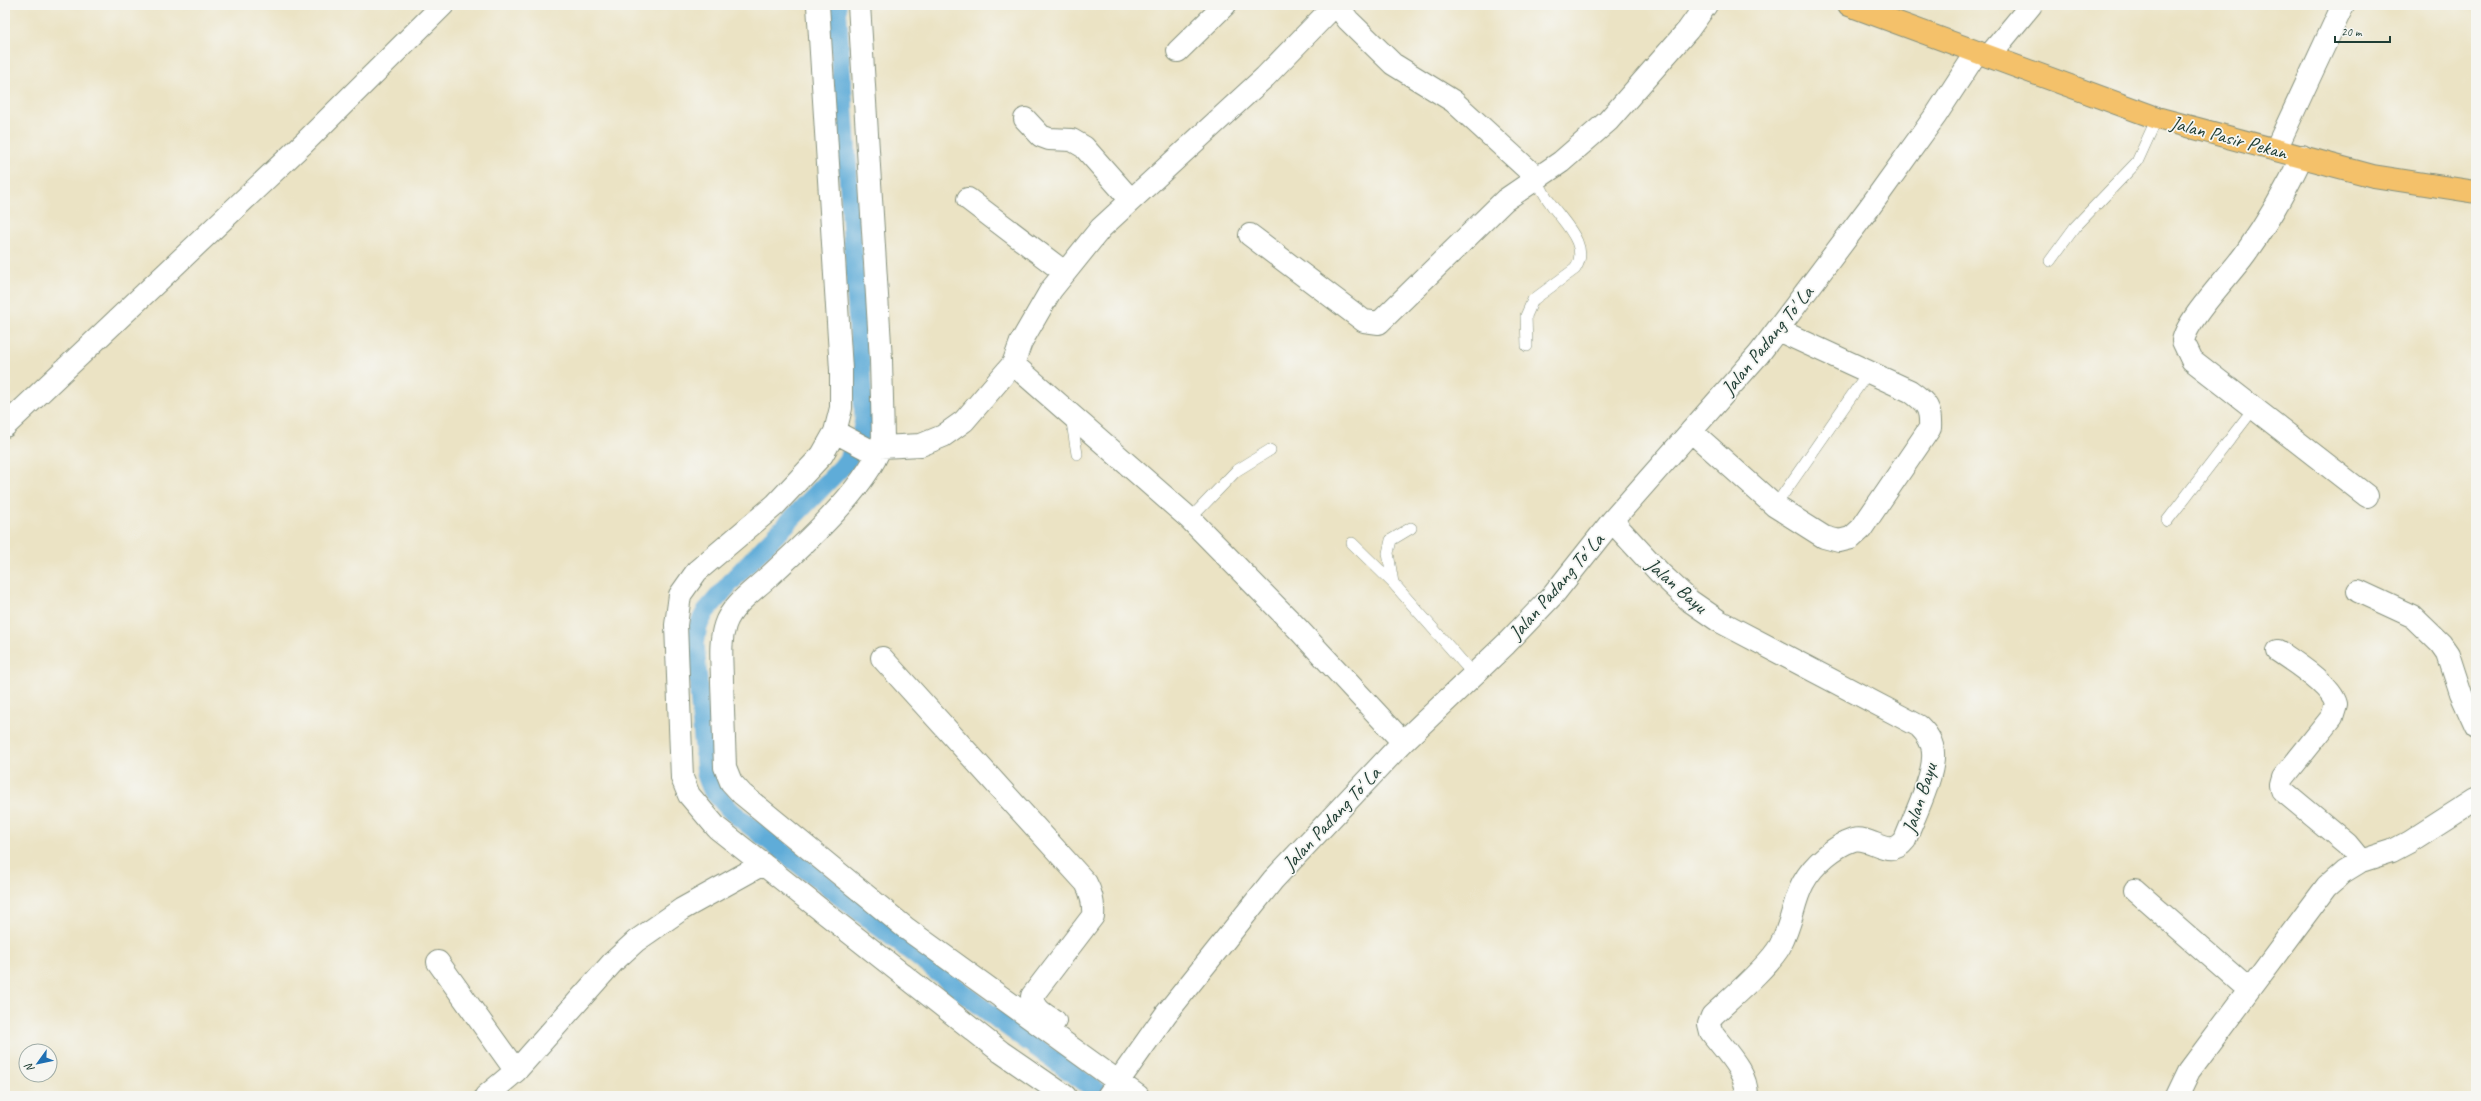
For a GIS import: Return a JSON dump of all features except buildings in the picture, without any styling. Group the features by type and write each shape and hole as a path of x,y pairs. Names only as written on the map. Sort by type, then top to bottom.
{"highway":[{"name":"Jalan Pasir Pekan","path":"1849,5 2157,118 2372,176 2476,192"}],"street":[{"path":"5,426 304,143 443,5"},
{"path":"818,5 842,387 838,433 810,471 775,505 697,571 680,595 676,625 682,778 689,795 717,828 1002,1052 1065,1096"},
{"path":"859,5 881,360 883,438 865,474 842,504 797,551 738,605 725,624 721,646 725,767 731,782 742,794 907,929 1116,1084 1138,1096"},
{"path":"1178,51 1225,5"},
{"path":"838,433 877,451 921,444 943,436 964,421 1013,364 1015,355 1027,331 1064,272 1101,228 1130,199 1265,77 1336,5 1348,20 1393,64 1453,101 1536,177"},
{"path":"1250,235 1364,321 1380,323 1505,200 1566,157 1608,120 1683,36 1706,5"},
{"name":"Jalan Padang To' La","path":"1116,1084 1166,1014 1273,880 1403,742 1474,675 1554,594 1612,522 1778,330 1878,196 1936,115 1983,54 2030,5"},
{"path":"2276,149 2343,5"},
{"path":"1025,119 1041,136 1049,139 1072,140 1084,147 1130,199"},
{"path":"2302,156 2290,182 2269,219 2185,333 2183,341 2192,360 2367,496"},
{"path":"968,199 1064,272"},
{"path":"1691,431 1775,506 1824,537 1839,541 1851,538 1870,516 1930,428 1931,413 1924,401 1910,391 1778,330"},
{"path":"1013,364 1190,519 1298,629 1403,742"},
{"name":"Jalan Bayu","path":"1612,522 1660,573 1690,601 1719,621 1781,655 1919,726 1929,737 1934,753 1932,770 1905,840 1901,846 1887,849 1866,840 1853,840 1827,855 1811,871 1800,887 1776,953 1712,1016 1709,1024 1711,1032 1741,1072 1747,1085 1747,1096"},
{"path":"2358,591 2412,616 2442,644 2448,654 2461,694 2476,727"},
{"path":"2278,651 2297,664 2332,694 2336,704 2332,717 2283,778 2281,785 2282,790 2346,844 2361,861"},
{"path":"882,658 1086,883 1094,905 1093,916 1032,996 1033,1004 1116,1084"},
{"path":"2177,1096 2189,1071 2248,989 2327,886 2343,872 2361,861 2409,842 2476,799"},
{"path":"486,1096 516,1071 613,962 636,941 682,909 763,864"},
{"path":"2136,890 2248,989"},
{"path":"438,962 516,1071"}],"lane":[{"path":"2050,261 2075,227 2137,162 2157,118"},
{"path":"1527,346 1526,316 1533,300 1575,269 1580,262 1580,255 1572,231 1551,205 1536,177"},
{"path":"1775,506 1869,371"},
{"path":"2168,522 2254,408"},
{"path":"1071,416 1077,454"},
{"path":"1190,519 1236,471 1270,450"},
{"path":"1393,583 1388,553 1391,540 1411,528"},
{"path":"1352,544 1393,583 1474,675"}],"waterway":[{"path":"837,5 864,418 863,425 857,444 842,467 737,575 706,611 698,626 695,644 706,775 712,790 732,812 1001,1022 1104,1096"}]}
